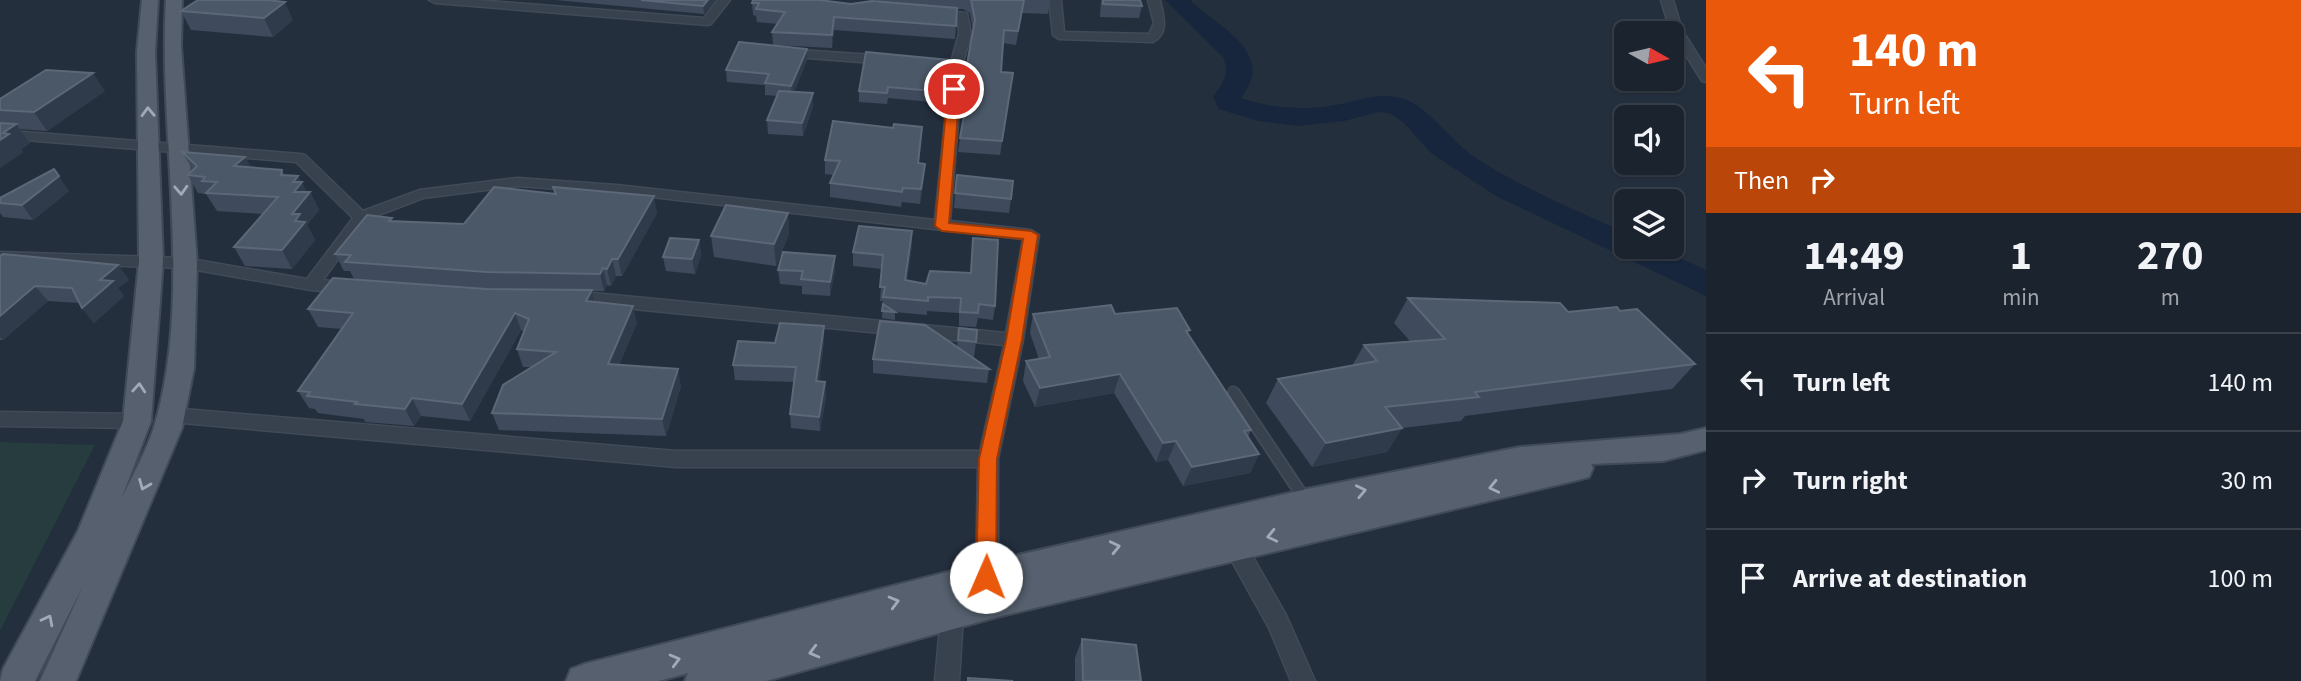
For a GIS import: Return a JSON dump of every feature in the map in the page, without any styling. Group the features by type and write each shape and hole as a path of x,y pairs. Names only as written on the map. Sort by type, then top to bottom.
{"main road":[{"path":"16,681 92,535 137,421 151,261 146,52 150,0"},
{"path":"65,674 171,415 180,368 185,264 172,46 174,0"},
{"path":"703,681 952,616 992,589 1307,502 1520,459 1693,442"},
{"path":"584,681 992,589 1234,545 1693,442"}],"street":[{"path":"435,0 707,22 724,0"},
{"path":"623,15 637,0"},
{"path":"942,226 950,62 965,34 963,15 966,0"},
{"path":"1055,0 1059,34 1153,38 1160,23 1153,0"},
{"path":"1667,0 1676,30 1706,78"},
{"path":"921,12 963,15"},
{"path":"775,52 904,60"},
{"path":"0,134 300,158 361,217"},
{"path":"311,285 361,217 420,194 517,182 630,191 1031,235 1014,340 988,459 992,589"},
{"path":"0,257 151,261 311,285 363,289"},
{"path":"548,298 575,297 1014,340"},
{"path":"171,415 676,459 988,459"},
{"path":"0,419 137,421"},
{"path":"1234,545 1278,622 1303,681"},
{"path":"947,681 952,616"}],"lane":[{"path":"1233,391 1307,502"}],"green space":[{"path":"0,442 95,445 0,631"}],"building":[{"path":"198,0 285,2 264,18 181,11"},
{"path":"641,0 708,0 703,6"},
{"path":"753,0 819,0 851,4 872,1 957,8 956,26 834,17 832,35 772,32 785,12 756,9 759,3 752,3"},
{"path":"971,0 1024,0 1018,31 1004,30 1001,72 1013,73 1002,141 960,138 970,81 964,81 975,20"},
{"path":"1103,0 1140,0 1142,6 1103,4"},
{"path":"739,42 807,49 791,86 765,83 769,74 726,70"},
{"path":"866,52 949,60 946,82 935,81 933,91 888,87 887,93 859,91"},
{"path":"46,70 93,73 34,112 0,110 0,99"},
{"path":"779,91 813,93 802,123 767,120"},
{"path":"833,121 893,128 894,124 922,127 918,163 925,164 921,189 903,188 902,192 830,183 840,161 825,160"},
{"path":"0,123 16,124 3,133 9,134 0,140"},
{"path":"182,152 245,157 234,166 282,170 281,175 298,176 293,182 302,182 294,192 310,192 292,214 300,214 295,221 305,222 282,250 234,247 278,197 206,193 217,182 202,181 205,177 188,175 197,166"},
{"path":"54,169 59,176 22,205 0,203 0,198"},
{"path":"957,175 1013,181 1011,199 955,193"},
{"path":"494,187 556,194 553,187 654,196 618,259 612,259 607,269 603,268 600,274 487,272 345,262 351,255 335,254 367,215 392,218 389,221 464,224"},
{"path":"726,205 788,213 774,244 711,236"},
{"path":"859,226 912,231 905,280 926,284 930,271 971,273 973,238 998,240 995,306 979,304 978,313 960,312 961,298 928,297 928,301 883,297 885,287 880,287 883,255 853,252"},
{"path":"670,238 699,240 692,259 663,257"},
{"path":"783,252 835,256 830,282 801,279 803,271 778,270"},
{"path":"3,254 118,265 100,280 113,281 82,308 72,288 35,286 0,316 0,256"},
{"path":"333,278 486,289 592,290 586,301 633,306 608,364 678,369 662,419 492,413 503,385 556,352 517,349 529,319 515,313 462,404 412,398 405,409 307,396 310,392 298,391 353,313 308,309"},
{"path":"1408,298 1560,303 1568,312 1617,307 1620,311 1637,309 1695,364 1475,392 1479,397 1385,407 1402,428 1326,443 1278,379 1377,361 1364,345 1445,339"},
{"path":"883,304 895,312 882,311"},
{"path":"1111,305 1115,314 1177,308 1190,330 1186,331 1251,430 1244,431 1259,454 1192,467 1176,441 1163,443 1120,374 1040,388 1026,361 1050,357 1033,314"},
{"path":"880,321 925,325 989,369 873,359"},
{"path":"780,323 824,326 816,381 825,382 819,417 790,414 796,367 733,365 738,341 775,343"},
{"path":"959,328 977,330 976,342 958,340"},
{"path":"1082,639 1136,645 1141,681 1083,681"},
{"path":"968,678 1013,681 968,681"}],"waterway":[{"path":"1177,0 1218,35 1236,56 1241,67 1240,79 1227,97 1229,103 1272,115 1299,117 1344,112 1378,103 1399,107 1413,116 1442,147 1485,177 1531,202 1614,240"},
{"path":"1653,259 1706,284"}],"route":[{"path":"954,89 942,226 1031,235 1014,340 988,459 986,577"}]}
